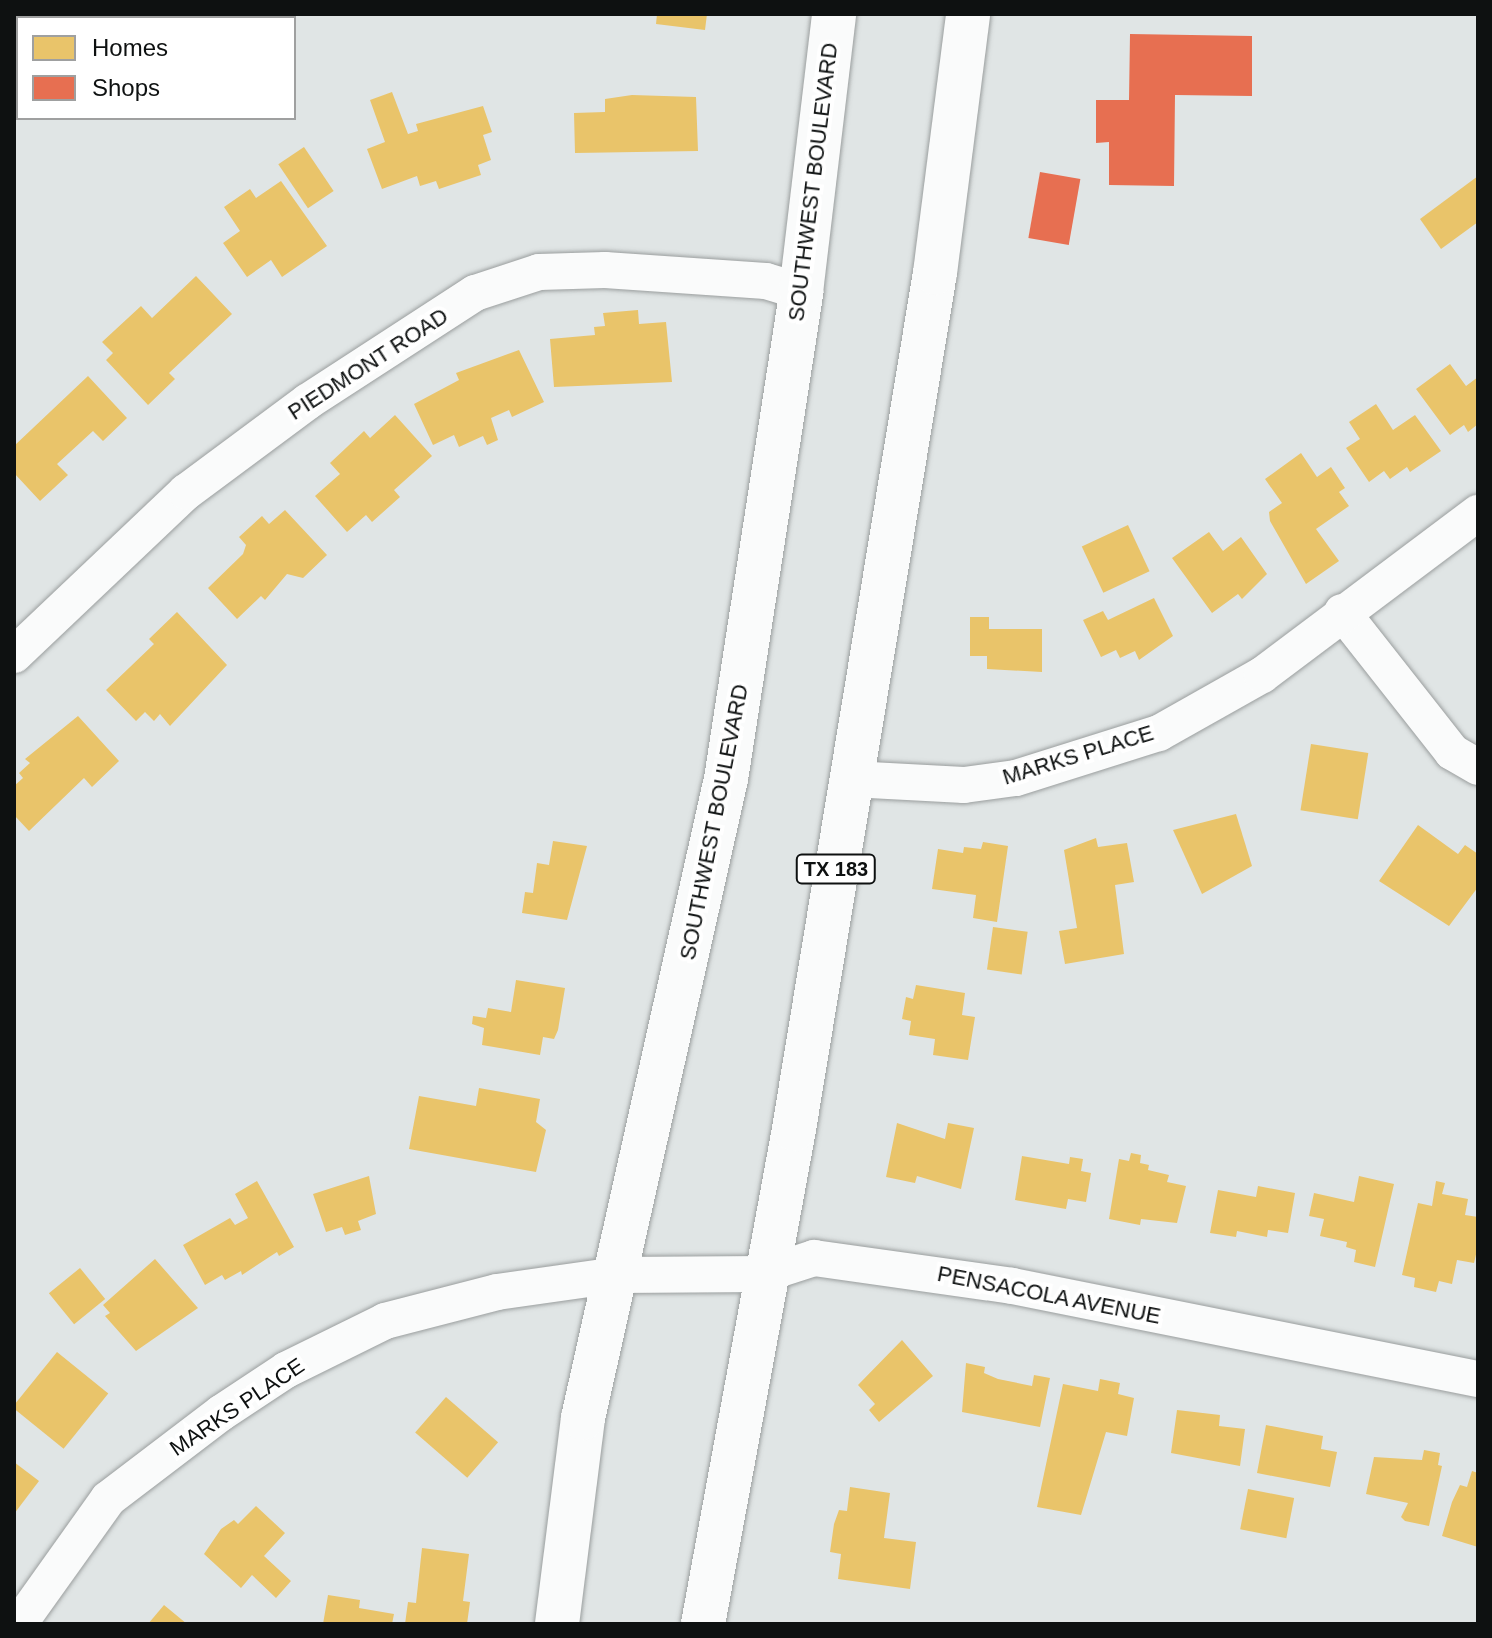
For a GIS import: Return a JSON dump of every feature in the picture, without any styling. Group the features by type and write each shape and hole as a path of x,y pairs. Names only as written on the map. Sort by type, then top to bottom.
{"main road":[{"name":"SOUTHWEST BOULEVARD","path":"557,1624 583,1418 726,779 801,292 834,14"},
{"name":"TX 183","path":"703,1624 738,1455 765,1274 935,273 968,14"}],"street":[{"name":"PIEDMONT ROAD","path":"14,655 186,492 307,402 475,293 539,272 605,270 766,281 801,292"},
{"name":"MARKS PLACE","path":"851,779 964,785 1016,778 1159,733 1262,675 1478,513"},
{"path":"1342,612 1452,752 1478,767"},
{"name":"PENSACOLA AVENUE","path":"617,1275 765,1274 814,1258 886,1265 1478,1379"},
{"name":"MARKS PLACE","path":"19,1624 108,1499 286,1370 385,1321 497,1292 617,1275"}],"building: Homes":[{"path":"14,14 107,16 16,16 16,28"},
{"path":"657,14 707,14 705,30 656,24"},
{"path":"392,92 408,134 418,131 416,124 483,106 492,132 483,135 491,160 478,165 481,175 439,189 436,181 420,186 417,176 382,189 367,149 385,142 370,100"},
{"path":"632,95 696,97 698,151 575,153 574,113 605,112 605,99"},
{"path":"304,147 334,191 308,208 278,164"},
{"path":"1478,176 1478,222 1441,249 1420,219"},
{"path":"281,181 327,246 282,277 271,260 247,277 223,243 240,231 224,207 250,189 256,198"},
{"path":"196,276 232,314 169,373 175,379 148,405 106,360 113,353 102,342 141,306 152,318"},
{"path":"638,310 639,324 666,322 672,382 554,387 550,339 595,335 594,327 605,326 603,313"},
{"path":"519,350 544,402 512,417 509,410 491,418 498,440 487,445 483,436 459,447 454,435 433,445 414,404 459,380 456,373"},
{"path":"1450,364 1466,386 1478,377 1478,424 1468,432 1464,425 1450,435 1416,389"},
{"path":"88,376 127,418 103,441 93,431 57,464 68,475 40,501 14,473 14,446"},
{"path":"1376,404 1393,430 1415,415 1441,451 1410,472 1407,467 1390,479 1384,471 1369,482 1346,448 1360,439 1349,422"},
{"path":"395,415 432,456 394,490 400,497 372,522 366,515 347,532 315,496 340,474 330,463 364,431 370,438"},
{"path":"1301,453 1317,477 1331,467 1345,488 1339,492 1349,506 1316,529 1339,561 1306,584 1270,521 1269,512 1282,503 1265,479"},
{"path":"285,510 327,555 303,578 287,574 265,600 261,596 237,619 208,588 243,554 246,545 239,537 262,516 269,524"},
{"path":"1128,525 1150,571 1103,593 1082,547"},
{"path":"1209,532 1223,551 1241,537 1267,574 1242,599 1238,594 1212,613 1172,558"},
{"path":"1154,598 1173,636 1139,660 1135,651 1120,658 1116,650 1101,657 1083,620 1103,611 1108,620"},
{"path":"177,612 227,665 170,726 160,714 154,721 145,712 136,721 106,690 154,644 149,639"},
{"path":"970,617 989,617 989,629 1042,629 1042,672 987,669 987,656 970,656"},
{"path":"78,716 119,761 92,787 84,778 29,831 14,815 14,786 23,778 19,773 30,763 25,759"},
{"path":"1311,744 1368,753 1358,819 1301,810"},
{"path":"1236,814 1252,866 1202,894 1173,830"},
{"path":"1418,825 1458,854 1465,845 1478,854 1478,887 1449,926 1379,881"},
{"path":"1096,838 1098,847 1127,843 1134,882 1115,885 1124,954 1065,964 1059,931 1077,928 1064,850"},
{"path":"553,841 587,846 567,920 522,913 525,892 533,893 537,863 549,865"},
{"path":"983,842 1008,846 997,922 973,918 976,895 932,889 938,849 963,853 964,847 981,849"},
{"path":"993,927 1028,932 1022,974 987,970"},
{"path":"516,980 565,988 558,1030 554,1039 543,1037 540,1055 482,1045 484,1028 472,1024 473,1016 486,1018 488,1008 511,1012"},
{"path":"916,985 965,993 962,1015 975,1017 968,1060 933,1055 935,1039 909,1035 911,1021 902,1019 906,997 913,999"},
{"path":"479,1088 540,1099 536,1122 546,1130 536,1172 409,1149 419,1096 476,1106"},
{"path":"897,1123 945,1139 948,1123 974,1128 961,1189 917,1176 915,1183 886,1177"},
{"path":"1131,1153 1141,1155 1140,1163 1149,1165 1148,1170 1169,1175 1167,1182 1186,1186 1177,1223 1141,1219 1140,1225 1109,1219 1119,1159 1129,1161"},
{"path":"1022,1156 1069,1164 1070,1157 1083,1159 1081,1171 1091,1173 1086,1202 1068,1199 1066,1209 1015,1200"},
{"path":"369,1176 376,1214 358,1221 361,1230 345,1235 342,1227 326,1232 313,1194"},
{"path":"1359,1176 1394,1184 1375,1267 1354,1262 1356,1250 1346,1247 1347,1242 1320,1236 1324,1219 1309,1216 1314,1193 1354,1202"},
{"path":"257,1181 294,1247 279,1256 277,1252 242,1275 241,1271 225,1280 222,1275 205,1285 183,1245 230,1218 235,1225 248,1218 235,1194"},
{"path":"1436,1181 1445,1183 1442,1194 1468,1199 1465,1215 1478,1217 1478,1246 1474,1263 1457,1260 1452,1284 1439,1281 1436,1292 1414,1287 1415,1278 1402,1275 1418,1203 1432,1206"},
{"path":"1258,1186 1295,1193 1288,1233 1268,1230 1267,1237 1237,1231 1236,1237 1210,1233 1218,1190 1256,1197"},
{"path":"155,1259 198,1308 136,1351 105,1316 110,1313 103,1305"},
{"path":"80,1268 105,1299 74,1324 49,1293"},
{"path":"902,1340 933,1376 879,1422 869,1410 875,1404 858,1385"},
{"path":"57,1352 108,1394 64,1449 14,1409"},
{"path":"966,1363 985,1367 984,1373 998,1379 1032,1386 1034,1375 1050,1378 1040,1427 962,1412"},
{"path":"1100,1379 1120,1383 1118,1394 1134,1398 1127,1436 1106,1432 1081,1515 1037,1507 1063,1384 1098,1391"},
{"path":"446,1397 498,1442 467,1478 415,1432"},
{"path":"1177,1410 1220,1415 1219,1426 1245,1429 1240,1466 1171,1453"},
{"path":"1266,1425 1323,1436 1321,1449 1337,1452 1330,1487 1257,1473"},
{"path":"1424,1450 1440,1453 1438,1465 1442,1466 1429,1526 1405,1521 1401,1517 1408,1503 1366,1494 1374,1457 1422,1460"},
{"path":"14,1462 39,1481 14,1514"},
{"path":"1472,1471 1478,1473 1478,1547 1442,1536 1452,1502 1460,1485 1467,1487"},
{"path":"850,1487 890,1493 884,1538 916,1542 910,1589 838,1579 841,1554 830,1552 834,1524 839,1510 847,1511"},
{"path":"1248,1489 1294,1498 1286,1538 1240,1529"},
{"path":"256,1506 285,1533 264,1556 291,1581 276,1598 252,1575 241,1588 204,1554 221,1529 234,1520 238,1524"},
{"path":"422,1548 469,1554 463,1601 470,1602 467,1624 405,1624 408,1602 416,1603"},
{"path":"328,1595 360,1600 359,1608 394,1614 392,1624 323,1624"},
{"path":"164,1605 187,1624 148,1624"}],"building: Shops":[{"path":"1130,34 1252,36 1252,96 1175,95 1174,186 1109,185 1109,142 1096,143 1096,100 1129,100"},
{"path":"1040,172 1080,179 1069,245 1028,238"}]}
